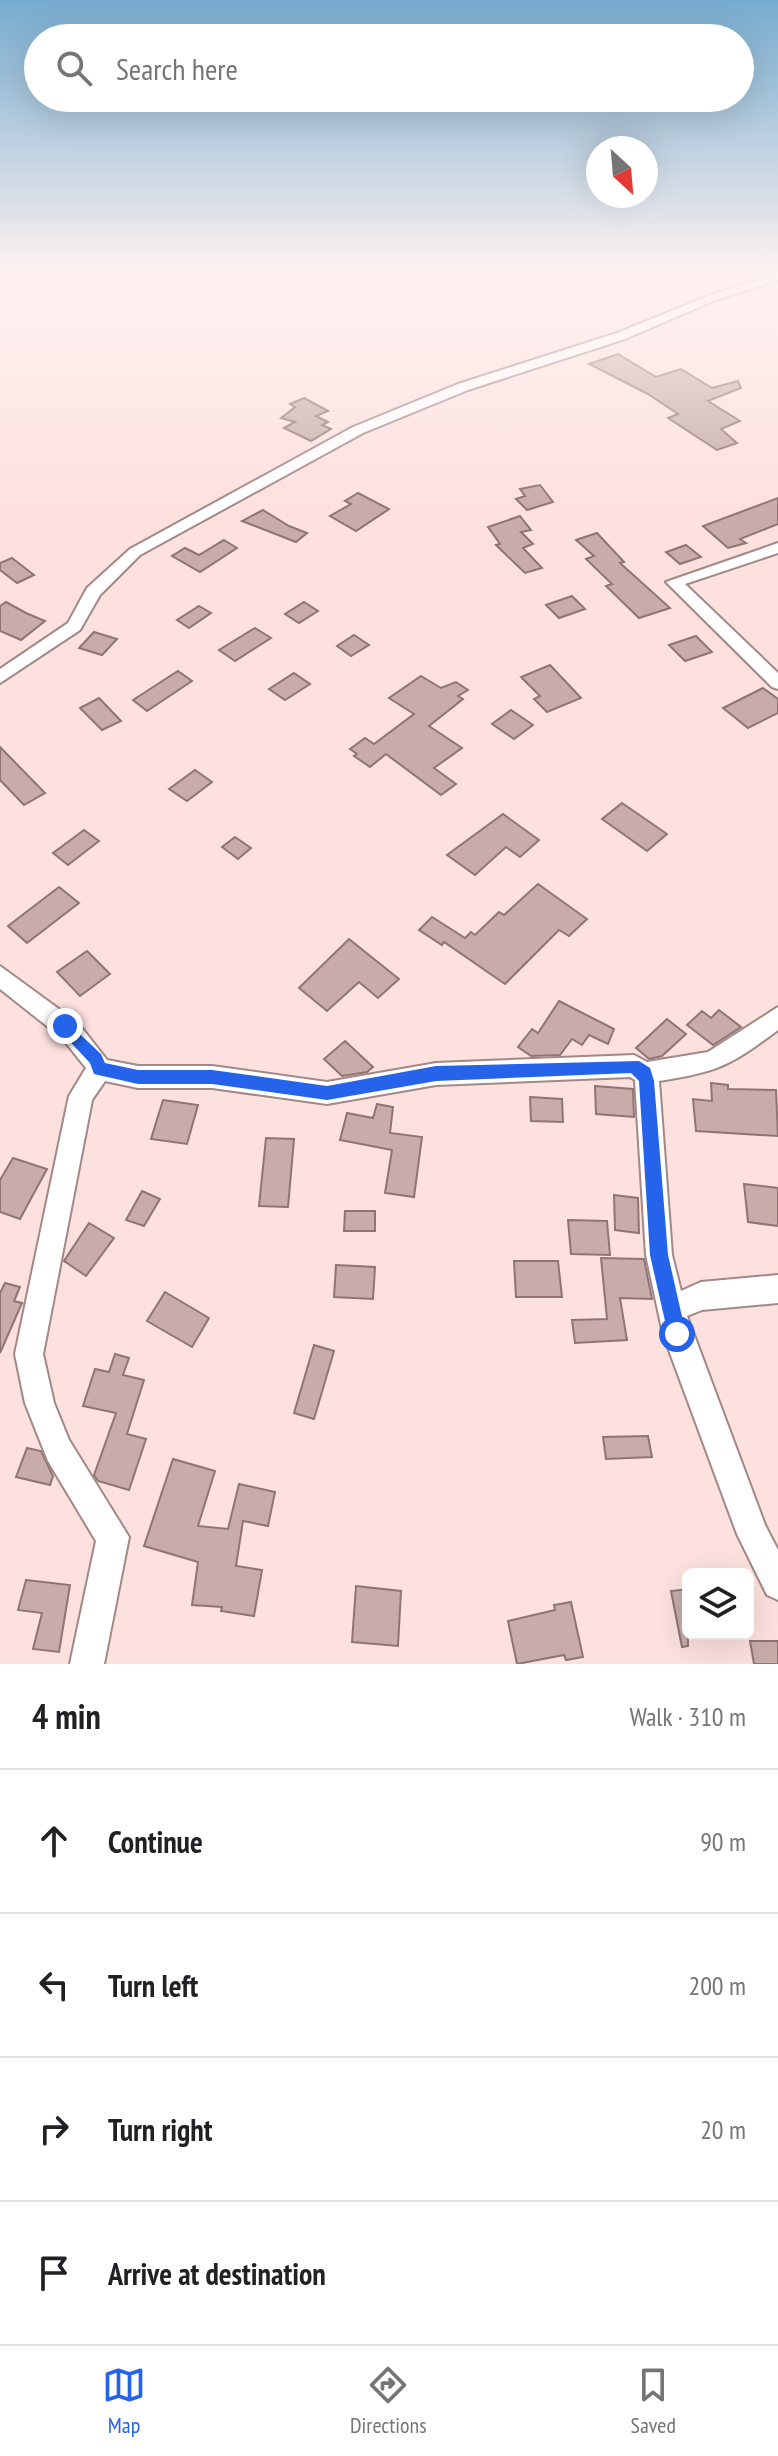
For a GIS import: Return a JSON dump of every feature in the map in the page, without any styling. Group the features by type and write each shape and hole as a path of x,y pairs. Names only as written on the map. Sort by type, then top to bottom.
{"street":[{"path":"0,677 74,626 93,592 135,552 358,430 463,387 576,351"},
{"path":"778,548 674,582 778,683"},
{"path":"0,976 65,1026 96,1059 99,1069"},
{"path":"99,1069 138,1077 212,1077 327,1093 436,1074 619,1065 634,1066 644,1073 711,1062 732,1051 778,1017"},
{"path":"87,1664 113,1537 87,1504 50,1428 33,1388 29,1354 81,1096 99,1069"},
{"path":"644,1073 659,1255 677,1334 753,1534 778,1584"},
{"path":"671,1309 701,1296 778,1289"}],"building":[{"path":"618,354 656,377 681,369 712,388 738,381 741,388 708,401 740,421 721,429 737,443 717,450 668,418 678,414 648,394 589,364"},
{"path":"304,398 328,411 316,416 328,422 322,425 331,429 311,441 284,428 295,422 281,418 295,407 290,404"},
{"path":"540,485 553,502 527,510 516,499 525,496 520,489"},
{"path":"358,493 389,509 356,531 330,516 351,504 345,501"},
{"path":"778,498 778,524 740,539 746,543 728,548 703,526"},
{"path":"263,510 307,533 296,542 242,521"},
{"path":"520,516 531,530 521,532 533,544 523,548 542,568 525,573 496,545 500,544 488,527"},
{"path":"597,533 624,562 620,563 670,608 639,618 606,586 612,584 586,559 594,556 576,540"},
{"path":"224,540 237,548 200,572 172,556 185,548 199,555"},
{"path":"686,545 701,557 680,564 666,552"},
{"path":"12,558 34,575 17,583 0,570 0,563"},
{"path":"572,596 585,609 559,618 546,605"},
{"path":"6,602 45,621 21,640 0,631 0,606"},
{"path":"304,602 318,611 299,623 285,614"},
{"path":"199,606 211,613 189,628 177,620"},
{"path":"255,628 271,638 235,661 219,650"},
{"path":"94,632 117,639 102,655 79,648"},
{"path":"354,635 369,645 351,656 337,646"},
{"path":"696,636 712,652 685,661 669,645"},
{"path":"550,665 581,698 547,712 534,699 540,696 521,677"},
{"path":"178,671 192,681 147,711 133,700"},
{"path":"294,673 310,684 285,700 269,689"},
{"path":"421,676 441,688 456,682 468,690 458,696 463,699 429,726 462,748 434,768 456,784 441,795 386,754 370,767 354,756 357,754 350,749 365,738 374,744 414,714 389,698"},
{"path":"763,688 778,699 778,713 748,728 723,708"},
{"path":"99,698 121,721 102,730 80,708"},
{"path":"511,710 533,725 514,739 492,724"},
{"path":"0,747 45,793 24,805 0,780"},
{"path":"195,770 212,782 187,801 169,789"},
{"path":"622,803 667,834 647,851 602,819"},
{"path":"503,814 539,840 520,857 506,847 475,875 447,855"},
{"path":"84,830 99,841 68,865 53,853"},
{"path":"235,837 251,848 238,859 222,847"},
{"path":"538,884 587,919 569,936 559,930 505,984 444,942 442,945 419,930 432,917 465,938 471,932 475,935 499,912 504,915"},
{"path":"59,887 79,903 27,943 8,926"},
{"path":"349,939 399,979 378,998 359,982 327,1011 299,988"},
{"path":"87,951 110,974 80,996 57,972"},
{"path":"559,1001 614,1029 608,1044 589,1035 582,1045 572,1039 560,1055 531,1056 518,1047 532,1029 538,1033"},
{"path":"719,1010 741,1027 713,1045 687,1025 702,1011 711,1018"},
{"path":"667,1019 686,1034 662,1056 649,1059 636,1048"},
{"path":"345,1041 373,1067 367,1072 342,1076 324,1059"},
{"path":"711,1083 728,1085 728,1089 776,1090 778,1136 696,1131 693,1099 712,1101"},
{"path":"595,1086 633,1089 634,1117 596,1114"},
{"path":"530,1097 562,1099 563,1122 531,1121"},
{"path":"163,1100 198,1105 187,1144 151,1139"},
{"path":"377,1104 393,1107 390,1133 422,1137 414,1197 385,1193 392,1150 340,1140 347,1113 373,1118"},
{"path":"266,1138 294,1139 288,1207 259,1206"},
{"path":"13,1158 47,1169 20,1219 0,1212 0,1180"},
{"path":"744,1184 778,1188 778,1226 748,1222"},
{"path":"142,1191 160,1199 144,1226 126,1220"},
{"path":"614,1195 638,1198 639,1233 615,1230"},
{"path":"345,1211 375,1211 375,1231 344,1231"},
{"path":"568,1220 607,1221 610,1255 571,1254"},
{"path":"89,1223 114,1238 86,1276 64,1261"},
{"path":"601,1258 644,1259 652,1299 620,1298 627,1340 575,1343 572,1320 607,1319"},
{"path":"514,1261 558,1261 562,1297 516,1297"},
{"path":"336,1265 375,1267 373,1299 334,1297"},
{"path":"5,1283 20,1287 14,1301 22,1303 0,1353 0,1293"},
{"path":"165,1292 209,1318 192,1347 147,1321"},
{"path":"314,1345 334,1351 314,1419 294,1413"},
{"path":"115,1354 129,1358 123,1375 144,1380 127,1434 146,1439 129,1490 98,1481 94,1475 116,1413 83,1406 95,1369 109,1372"},
{"path":"648,1436 652,1457 606,1459 603,1437"},
{"path":"27,1448 41,1451 53,1476 50,1485 16,1477"},
{"path":"173,1459 215,1471 198,1526 228,1529 239,1484 275,1492 268,1526 243,1521 236,1566 262,1570 254,1616 221,1611 222,1607 192,1605 198,1562 144,1546"},
{"path":"26,1580 70,1585 59,1652 33,1649 42,1613 18,1610"},
{"path":"356,1586 401,1591 398,1646 352,1642"},
{"path":"682,1590 682,1640 688,1640 688,1646 682,1647 671,1591"},
{"path":"571,1602 583,1657 566,1660 564,1655 517,1664 508,1621 555,1610 554,1605"},
{"path":"750,1641 778,1641 778,1664 754,1664"}],"route":[{"path":"65,1026 96,1059 99,1069 138,1077 212,1077 327,1093 436,1074 634,1066 644,1073 647,1081 659,1255 677,1334"}]}
